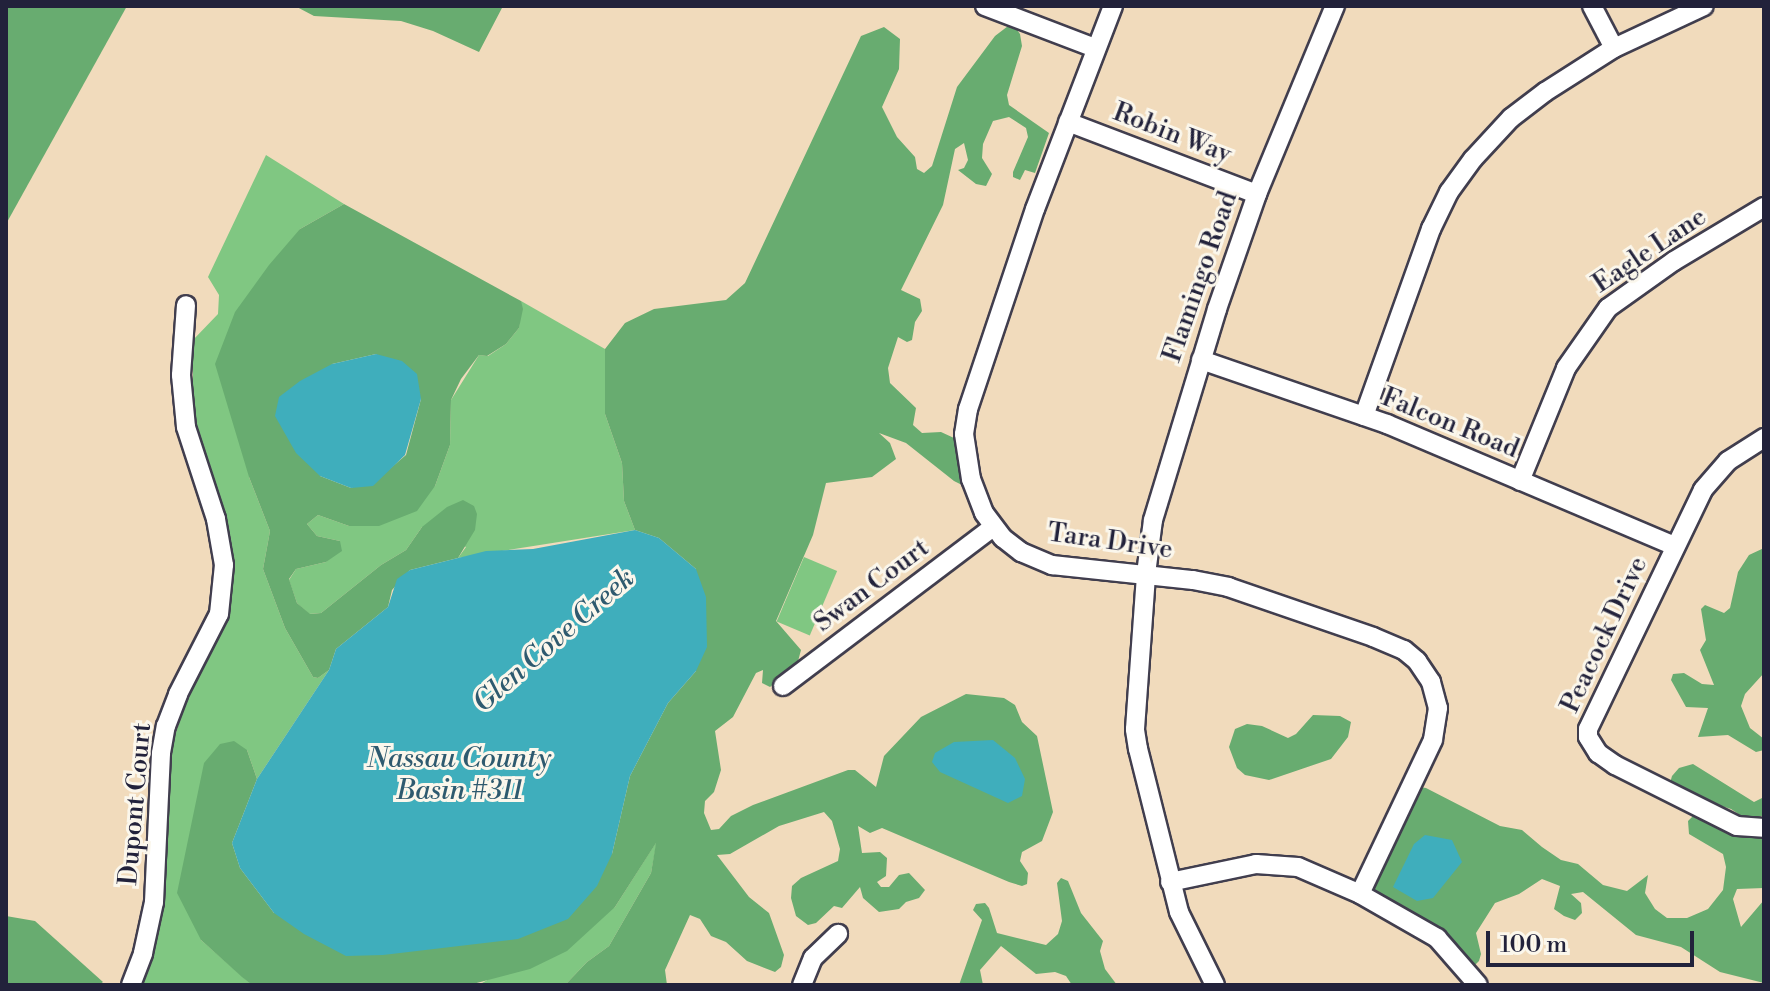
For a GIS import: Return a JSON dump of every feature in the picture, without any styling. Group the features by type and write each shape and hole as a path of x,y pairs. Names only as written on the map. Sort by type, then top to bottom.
{"street":[{"path":"985,6 1095,48"},
{"name":"Tara Drive","path":"1113,6 1068,122 968,409 964,434 971,479 993,527 1021,552 1052,565 1146,574 1228,587 1404,650 1423,669 1438,708 1433,740 1360,894"},
{"name":"Flamingo Road","path":"1215,985 1188,934 1170,882 1135,729 1146,574 1153,520 1201,360 1257,194 1335,6"},
{"path":"1592,6 1614,48"},
{"path":"1364,416 1417,263 1449,192 1473,159 1511,118 1614,48 1704,6"},
{"name":"Robin Way","path":"1068,122 1257,194"},
{"name":"Eagle Lane","path":"1520,481 1566,368 1608,308 1654,275 1764,207"},
{"name":"Dupont Court","path":"131,985 143,953 154,902 164,739 174,703 219,614 224,565 216,519 186,427 181,375 186,305"},
{"name":"Falcon Road","path":"1201,360 1364,416 1675,546"},
{"name":"Peacock Drive","path":"1763,828 1750,830 1727,822 1615,765 1598,753 1588,737 1591,714 1713,475 1728,461 1764,438"},
{"name":"Swan Court","path":"783,686 993,527"},
{"path":"1170,882 1229,868 1274,864 1298,867 1360,894 1437,938 1478,985"},
{"path":"802,985 813,958 838,934"}],"green space":[{"path":"6,6 127,6 6,224"},
{"path":"295,6 503,6 479,52 433,31 401,21 314,16"},
{"path":"1012,23 1020,34 1022,46 1007,95 1009,105 1049,133 1035,173 1025,170 1020,180 1013,177 1028,137 1026,128 1009,117 993,121 983,144 982,158 992,174 986,186 976,184 958,170 964,168 968,160 964,143 955,149 943,205 901,290 920,299 922,311 915,322 912,340 907,342 898,337 888,368 890,383 916,408 913,425 922,433 941,432 954,438 964,454 965,481 960,484 954,481 906,443 879,433 890,443 896,459 872,477 826,483 813,535 776,621 801,650 797,665 770,687 762,683 763,670 756,673 733,717 715,731 721,770 714,792 705,801 704,813 711,830 719,829 731,816 753,805 848,770 855,770 876,787 884,756 921,717 966,694 1004,698 1015,705 1022,722 1037,736 1053,812 1042,841 1022,852 1020,861 1028,873 1027,884 1022,886 1009,882 882,828 870,833 858,826 862,853 880,852 887,858 886,876 877,882 881,887 889,887 899,875 909,873 925,890 919,898 906,902 899,909 879,912 863,898 860,887 842,908 834,906 816,923 808,925 796,916 791,898 792,886 801,878 838,861 840,849 832,821 824,812 779,826 730,854 717,855 749,897 769,913 784,955 781,967 775,972 747,961 726,942 711,936 700,919 690,915 665,970 667,985 565,985 587,962 609,946 651,873 656,843 615,907 567,951 530,969 469,985 252,985 201,940 177,893 204,763 220,744 234,741 247,750 257,779 232,843 240,868 274,913 612,854 630,776 668,703 696,671 696,569 659,538 635,530 624,501 622,463 605,414 605,349 625,323 654,309 726,300 745,283 861,36 884,27 900,39 899,69 882,107 897,137 915,157 917,169 924,173 932,166 957,87 995,36"},
{"path":"266,155 344,204 300,229 249,477 270,531 263,569 285,628 313,677 318,678 329,670 257,779 247,750 201,940 252,985 139,985 159,925 173,742 185,704 227,618 193,405 193,340 218,314 219,295 208,277"},
{"path":"344,204 521,301 523,309 519,328 506,344 487,356 479,355 461,379 451,400 450,445 435,486 417,511 379,526 349,526 318,515 307,524 317,536 340,541 342,551 326,562 296,569 289,579 297,603 310,614 321,613 381,565 406,550 422,527 447,507 463,500 474,506 477,514 475,530 458,558 410,570 392,590 388,607 336,649 329,670 318,678 313,677 285,628 263,569 270,531 249,477 215,364 235,312 300,229","holes":["376,354 421,399 406,455 386,472 351,488 320,476 332,364"]},
{"path":"521,301 605,349 605,414 622,463 624,501 635,530 458,558 466,547 422,527 406,550 381,565 321,613 309,614 297,603 289,580 296,569 326,562 340,541 317,536 307,524 318,515 349,526 435,486 450,445 451,400 479,355 488,356 506,344 519,328"},
{"path":"1764,548 1764,673 1745,694 1741,706 1750,728 1764,739 1764,750 1756,752 1728,735 1698,737 1708,708 1686,707 1671,680 1673,674 1684,673 1702,684 1714,685 1700,650 1706,640 1701,609 1705,605 1724,613 1730,608 1738,572 1749,555"},
{"path":"804,557 837,571 810,636 777,621"},
{"path":"1313,715 1340,716 1351,722 1348,737 1331,759 1269,780 1245,775 1237,768 1229,747 1235,729 1247,724 1262,726 1288,738 1296,734"},
{"path":"1693,764 1754,802 1764,797 1764,815 1749,821 1731,809 1677,792 1670,783 1672,776 1679,768"},
{"path":"1412,786 1426,788 1500,826 1522,830 1561,860 1578,864 1603,885 1627,891 1648,875 1645,893 1655,909 1667,918 1687,918 1708,909 1723,890 1726,867 1723,854 1689,834 1688,821 1694,815 1702,815 1722,830 1744,837 1764,824 1764,888 1737,889 1733,899 1741,927 1764,900 1764,983 1720,972 1681,947 1636,935 1583,892 1571,894 1581,903 1582,913 1575,920 1564,916 1554,909 1560,886 1542,879 1519,894 1495,903 1476,933 1481,954 1479,961 1475,965 1468,963 1360,894"},
{"path":"657,841 651,873 609,946 587,962 565,985 469,985 482,983 615,907"},
{"path":"1061,878 1068,881 1081,913 1103,941 1100,951 1105,969 1117,985 1072,985 1066,976 1055,972 1036,974 1001,946 980,970 983,985 959,985 982,920 973,910 976,904 985,903 989,908 997,933 1046,945 1058,934 1062,921 1057,883"},
{"path":"6,916 35,921 103,982 99,985 6,985"}],"water":[{"path":"376,354 402,361 417,374 421,399 405,455 373,486 351,488 320,476 296,453 275,416 279,397 300,381 332,364"},
{"name":"Nassau County Basin #311","path":"635,530 659,538 696,569 706,597 707,647 696,671 668,703 630,776 612,854 597,886 568,919 518,939 383,955 346,956 304,934 274,913 240,868 232,843 257,779 329,670 336,649 388,607 397,579 410,570 486,551 533,549"},
{"path":"993,740 1015,758 1025,779 1022,796 1008,803 940,772 932,762 935,753 954,742"},
{"path":"1425,835 1452,840 1462,862 1433,898 1417,901 1393,887 1414,844"}],"water label":[{"name":"Glen Cove Creek","path":"554,641"}]}
